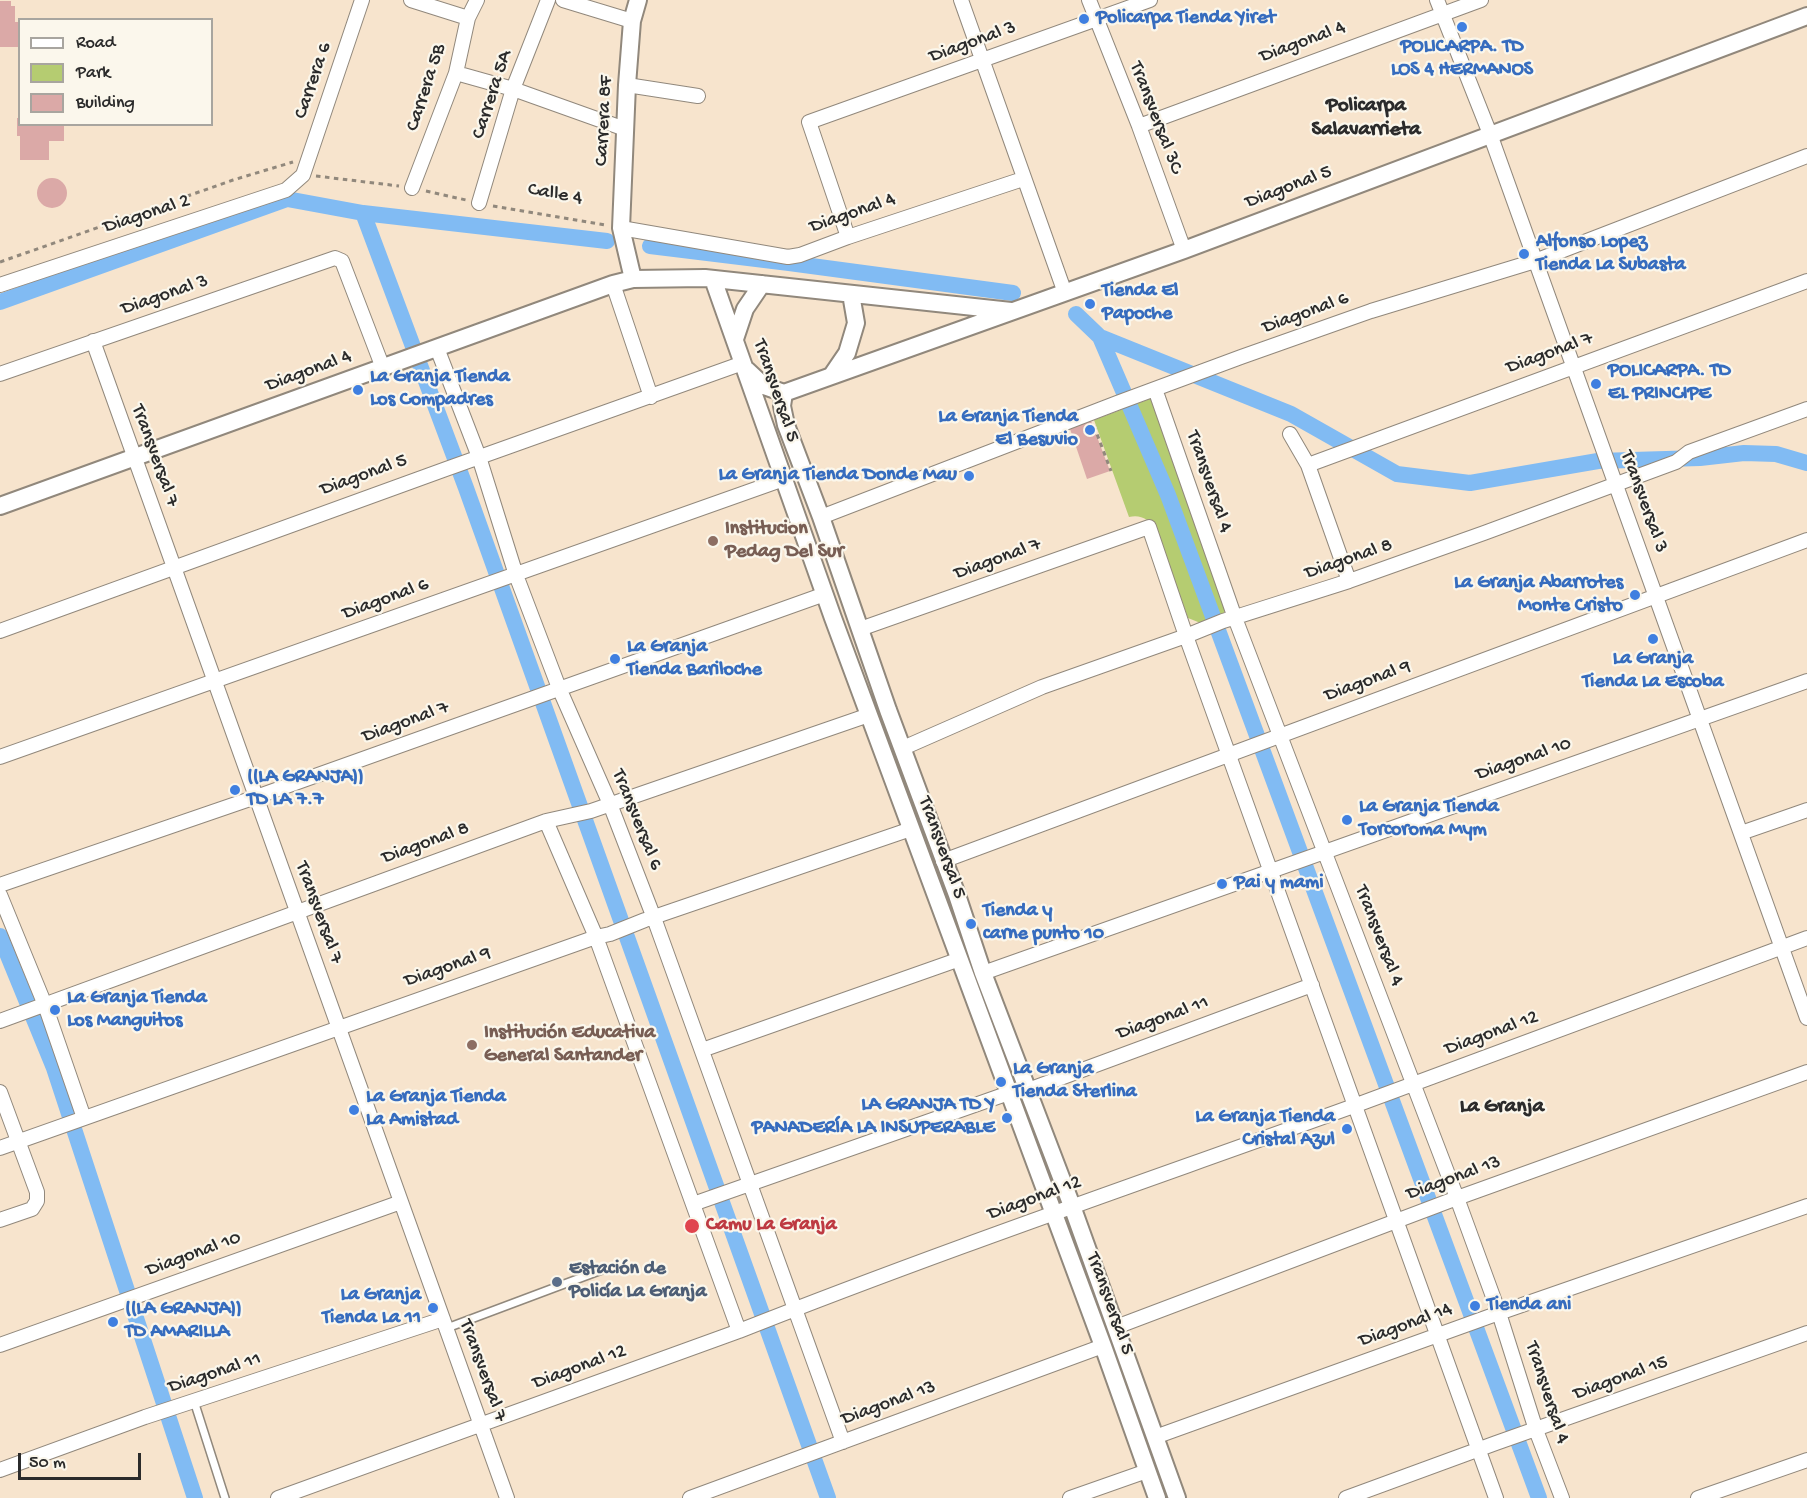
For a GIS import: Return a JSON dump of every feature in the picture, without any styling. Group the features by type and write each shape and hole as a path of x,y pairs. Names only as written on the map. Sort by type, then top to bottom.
{"street":[{"name":"Carrera 6","path":"303,175 362,0"},
{"path":"411,0 468,18"},
{"name":"Carrera 5B","path":"412,188 456,73 468,18 477,0"},
{"name":"Carrera 5A","path":"479,203 513,89 548,0"},
{"path":"563,0 632,21"},
{"name":"Carrera 8F","path":"633,279 621,228 627,85 632,21 638,0"},
{"path":"961,0 1023,178 1057,296"},
{"name":"Transversal 3C","path":"1089,0 1139,126 1184,250"},
{"name":"Diagonal 3","path":"848,237 809,122 1150,0"},
{"name":"Transversal 3","path":"1437,0 1490,134 1807,1018"},
{"name":"Diagonal 4","path":"1139,126 1481,0"},
{"name":"Diagonal 5","path":"784,393 1184,250 1807,16"},
{"path":"456,73 513,89 625,129"},
{"path":"627,85 698,96"},
{"name":"Diagonal 6","path":"821,517 1155,389 1371,311 1535,261 1807,156"},
{"name":"Diagonal 2","path":"0,285 286,190 303,175"},
{"name":"Diagonal 4","path":"621,228 788,257 800,255 1023,178"},
{"name":"Diagonal 3","path":"0,374 335,258 342,261 383,368"},
{"path":"633,279 713,279 1021,309"},
{"name":"Diagonal 4","path":"0,506 613,284 633,279"},
{"name":"Transversal 5","path":"713,279 869,715 1157,1498"},
{"name":"Diagonal 7","path":"1308,465 1807,281"},
{"path":"613,284 651,397"},
{"path":"735,339 745,309 762,284"},
{"path":"832,375 847,353 856,323 851,294"},
{"name":"Transversal 7","path":"93,341 507,1498"},
{"name":"Transversal 6","path":"424,353 475,458 510,577 555,690 610,804 649,919 702,1050 750,1183 790,1310 839,1443"},
{"path":"744,365 764,386 784,393"},
{"name":"Diagonal 5","path":"0,631 475,458 744,365"},
{"name":"Transversal 4","path":"1155,389 1229,619 1277,737 1319,853 1453,1199 1495,1314 1529,1432 1562,1498"},
{"name":"Transversal 5","path":"784,393 782,406 786,425 821,517 983,973 1072,1206 1177,1498"},
{"name":"Diagonal 8","path":"903,748 1042,687 1229,619 1349,581 1616,485 1676,462 1689,452 1807,409"},
{"path":"1290,434 1308,465 1349,581"},
{"name":"Diagonal 6","path":"0,758 784,479"},
{"name":"Diagonal 7","path":"860,629 1149,527 1191,634"},
{"name":"Diagonal 9","path":"943,861 1807,540"},
{"name":"Diagonal 7","path":"0,885 256,797 825,594"},
{"path":"1191,634 1275,869 1312,985 1359,1104 1397,1221 1496,1498"},
{"name":"Diagonal 10","path":"983,973 1807,681"},
{"name":"Diagonal 8","path":"1,1020 546,821 591,811 869,715"},
{"path":"1741,833 1807,810"},
{"path":"546,821 603,936 693,1204 739,1331"},
{"name":"Diagonal 9","path":"0,1148 339,1027 911,829"},
{"path":"0,896 43,1005 81,1119"},
{"name":"Diagonal 12","path":"278,1498 739,1331 1072,1206 1359,1104 1807,938"},
{"path":"702,1050 960,959"},
{"name":"Diagonal 11","path":"1028,1090 1312,985"},
{"name":"Diagonal 13","path":"1116,1327 1453,1199 1807,1072"},
{"path":"0,1092 19,1141 37,1201 32,1209 0,1220"},
{"path":"693,1204 1009,1093"},
{"name":"Diagonal 10","path":"0,1345 401,1202"},
{"name":"Diagonal 14","path":"1155,1437 1495,1314 1807,1206"},
{"name":"Diagonal 11","path":"0,1470 175,1407 445,1323"},
{"name":"Diagonal 15","path":"1346,1498 1807,1333"},
{"name":"Diagonal 13","path":"690,1498 1102,1346"},
{"path":"1698,1498 1807,1460"},
{"path":"1070,1498 1147,1471"}],"lane":[{"path":"445,1323 607,1268"},
{"path":"194,1401 225,1498"}],"path":[{"path":"0,262 233,180 309,158"},
{"name":"Calle 4","path":"303,175 412,188 479,203 621,228"},
{"path":"1089,414 1111,471"}],"green space":[{"path":"1152,398 1229,605 1221,617 1203,624 1188,618 1156,529 1144,518 1129,517 1094,420"}],"building":[{"path":"0,1 11,1 11,6 15,6 15,22 18,22 18,47 0,47"},
{"path":"17,118 18,126 64,126 64,141 49,141 49,160 20,160 20,136 17,136"},
{"path":"52,178 63,182 67,193 63,204 52,208 41,204 37,193 41,182"},
{"path":"1091,421 1110,471 1087,479 1070,429"}],"waterway":[{"path":"0,302 287,199 363,213 607,241"},
{"path":"363,213 466,488 828,1498"},
{"path":"650,246 1013,293"},
{"path":"1076,314 1100,337 1291,414 1397,474 1470,483 1598,461 1700,458 1744,453 1776,454 1807,463"},
{"path":"1100,337 1168,495 1539,1498"},
{"path":"0,936 54,1068 195,1498"}],"place":[{"name":"Policarpa Tienda Yiret","path":"1084,19"},
{"name":"POLICARPA. TD LOS 4 HERMANOS","path":"1462,27"},
{"name":"Alfonso Lopez Tienda La Subasta","path":"1524,254"},
{"name":"Tienda El Papoche","path":"1090,304"},
{"name":"POLICARPA. TD EL PRINCIPE","path":"1596,384"},
{"name":"La Granja Tienda Los Compadres","path":"358,390"},
{"name":"La Granja Tienda El Besuvio","path":"1090,430"},
{"name":"La Granja Tienda Donde Mau","path":"969,476"},
{"name":"Institucion Pedag Del Sur","path":"713,541"},
{"name":"La Granja Abarrotes Monte Cristo","path":"1635,595"},
{"name":"La Granja Tienda La Escoba","path":"1653,639"},
{"name":"La Granja Tienda Bariloche","path":"615,659"},
{"name":"((LA GRANJA)) TD LA 7.7","path":"235,790"},
{"name":"La Granja Tienda Torcoroma Mym","path":"1347,820"},
{"name":"Pai y mami","path":"1222,884"},
{"name":"Tienda y carne punto 10","path":"971,924"},
{"name":"La Granja Tienda Los Manguitos","path":"55,1010"},
{"name":"Institución Educativa General Santander","path":"472,1045"},
{"name":"La Granja Tienda Sterlina","path":"1001,1082"},
{"name":"La Granja Tienda La Amistad","path":"354,1110"},
{"name":"LA GRANJA TD Y PANADERÍA LA INSUPERABLE","path":"1007,1118"},
{"name":"La Granja Tienda Cristal Azul","path":"1347,1129"},
{"name":"Camu La Granja","path":"692,1226"},
{"name":"Estación de Policía La Granja","path":"557,1282"},
{"name":"Tienda ani","path":"1475,1306"},
{"name":"La Granja Tienda La 11","path":"433,1308"},
{"name":"((LA GRANJA)) TD AMARILLA","path":"113,1322"}],"district":[{"name":"Policarpa Salavarrieta","path":"1366,119"},
{"name":"La Granja","path":"1502,1108"}]}
